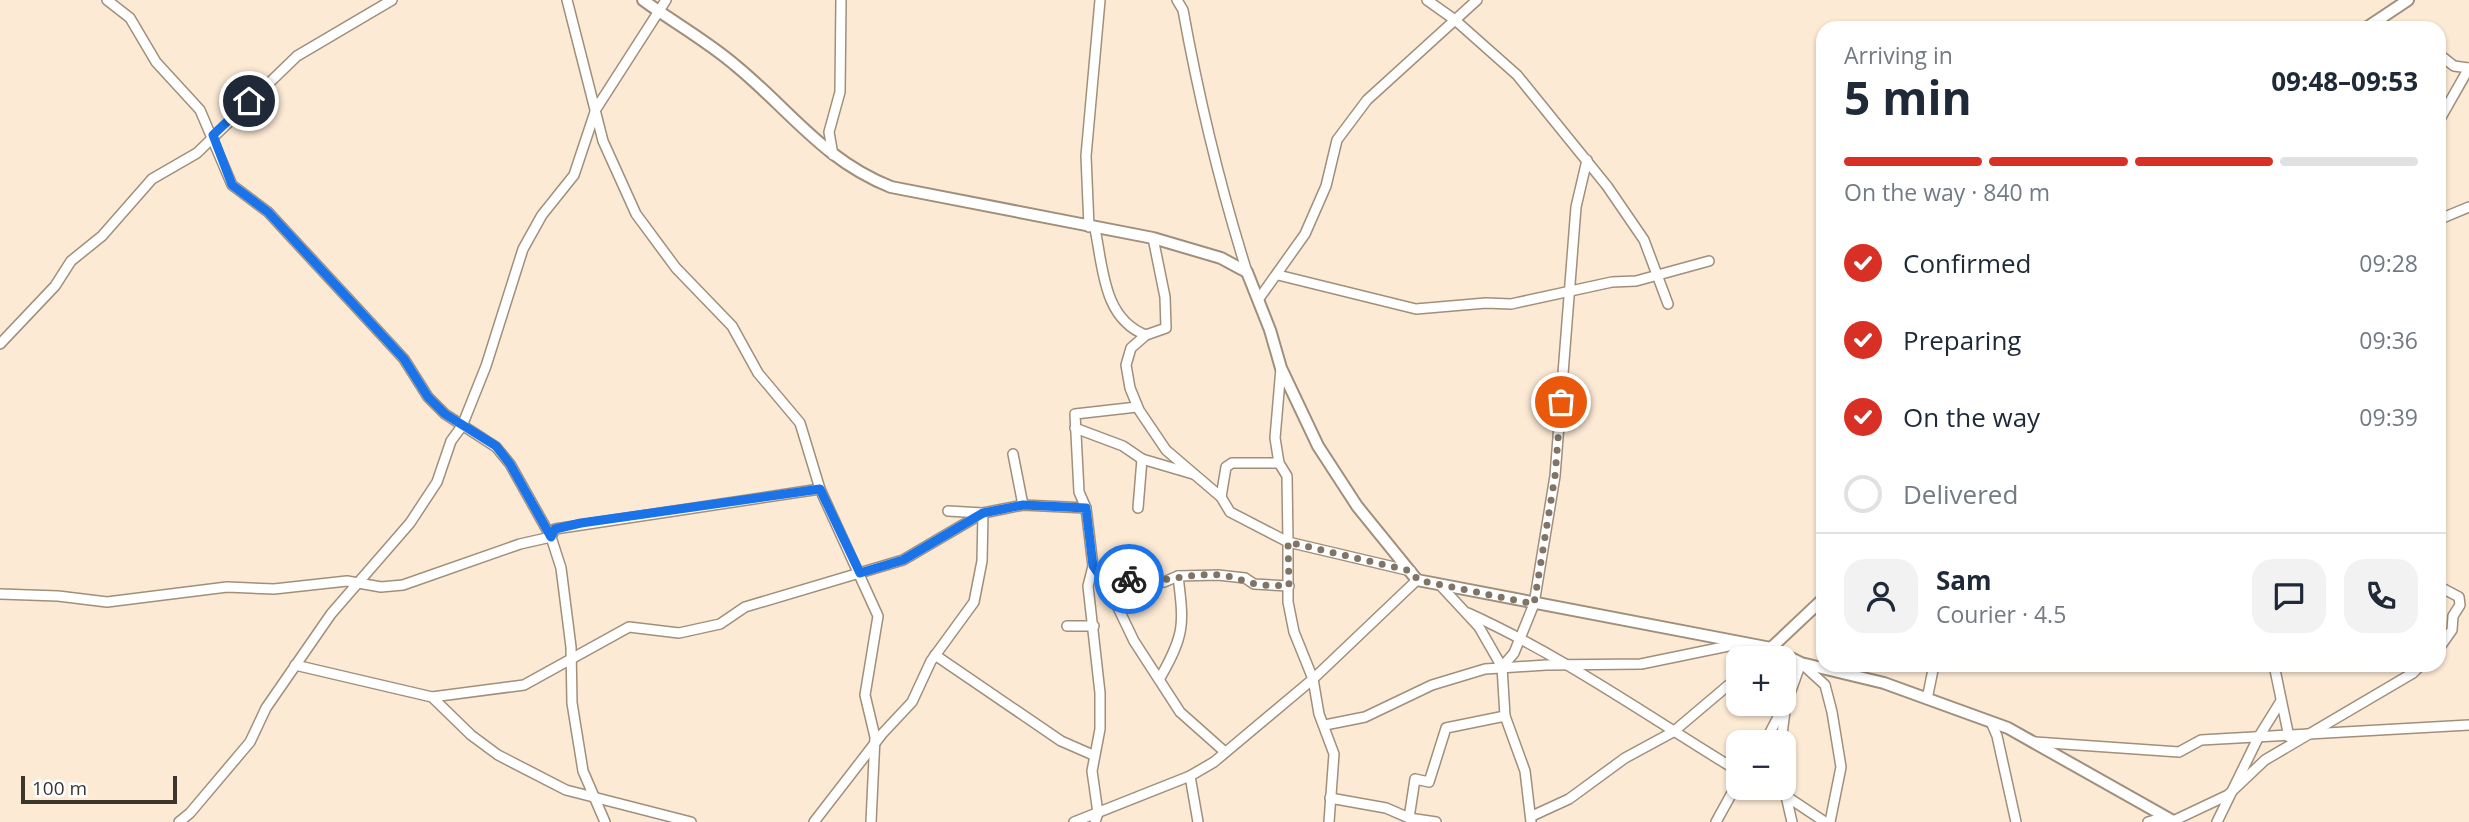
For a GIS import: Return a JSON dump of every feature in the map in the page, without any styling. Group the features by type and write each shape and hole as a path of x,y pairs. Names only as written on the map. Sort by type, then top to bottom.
{"street":[{"path":"107,0 130,18 156,62 200,110 213,135 232,185 268,212 404,359 428,397 462,426 496,446 510,464 551,537 561,568 572,660 572,703 583,771 604,822"},
{"path":"0,344 55,286 71,261 102,236 136,194 152,179 197,153 297,56 392,0"},
{"path":"567,0 611,163 636,215 676,268 732,326 758,373 800,423 820,489 878,616 865,695 875,742 871,822"},
{"path":"643,0 735,65 850,169 891,187 1153,238 1221,258 1247,272"},
{"path":"179,822 190,813 250,742 254,728 295,665 358,582 410,523 436,482 451,441 462,426 498,333 523,249 541,215 574,175 596,109 666,0"},
{"path":"833,155 829,132 840,92 841,0"},
{"path":"1100,0 1086,156 1092,228 1110,305 1136,331 1146,335"},
{"path":"1177,0 1183,10 1201,110 1247,272 1281,368 1325,456 1357,506 1414,575"},
{"path":"1427,0 1455,20 1517,75 1587,160 1629,215 1659,275 1668,304"},
{"path":"1258,300 1305,234 1321,198 1337,141 1367,100 1477,0"},
{"path":"2381,21 2408,0"},
{"path":"2446,60 2454,66 2469,68 2446,107"},
{"path":"2454,66 2456,86"},
{"path":"1502,667 1520,640 1534,604 1555,476 1576,207 1587,160"},
{"path":"2446,217 2469,207"},
{"path":"1153,238 1166,298 1166,328 1146,335 1131,348 1126,365 1130,388 1137,407 1166,450 1221,497 1230,512 1288,542 1414,575 1440,585 1763,646"},
{"path":"1278,275 1416,309 1486,303 1511,304 1570,290 1659,275 1709,261"},
{"path":"1281,368 1275,424 1279,463 1287,476 1288,601 1294,632 1313,679 1319,714 1334,754 1329,822"},
{"path":"1096,817 1093,755 1100,729 1100,693 1088,586 1093,566 1086,508 1079,492 1075,414 1137,407"},
{"path":"1075,428 1123,446 1142,459 1200,477"},
{"path":"1013,454 1023,505"},
{"path":"1138,508 1142,459"},
{"path":"1221,497 1226,467 1232,463 1279,463"},
{"path":"551,537 555,529 581,523 820,489"},
{"path":"948,511 983,513 1023,505 1086,508"},
{"path":"295,665 339,673 432,697 524,685 629,627 679,633 720,624 745,607 903,560 983,513"},
{"path":"814,822 875,742 912,702 935,655 974,602 982,561 983,513"},
{"path":"0,594 58,596 107,602 227,587 274,589 347,581 381,587 403,585 520,544 551,537"},
{"path":"1093,566 1108,587 1121,618 1180,712 1225,752"},
{"path":"1108,587 1119,578 1164,582 1178,576 1219,575 1245,579 1254,584 1289,586"},
{"path":"1074,822 1096,817 1190,776 1225,752 1313,679 1414,575"},
{"path":"1160,678 1177,648 1184,624 1178,576"},
{"path":"1440,585 1468,613 1502,667 1505,716 1522,759 1531,819 1569,799 1625,758 1673,732 1726,687"},
{"path":"2446,590 2459,597 2460,605 2453,616 2452,630 2446,638"},
{"path":"1774,646 1816,606"},
{"path":"1468,613 1573,666 1726,764"},
{"path":"1067,626 1094,625"},
{"path":"1325,725 1365,717 1432,685 1502,667 1641,664 1745,642"},
{"path":"935,655 1061,741 1093,755"},
{"path":"1796,660 1816,667"},
{"path":"1796,677 1801,663"},
{"path":"1801,663 1825,685 1832,712 1841,767 1830,822"},
{"path":"1838,672 1884,683 1991,722 2035,742 2171,820"},
{"path":"1927,699 1933,672"},
{"path":"2275,672 2289,737"},
{"path":"2148,822 2171,820 2228,795 2265,760 2414,672"},
{"path":"432,697 471,735 498,755 566,790 691,822"},
{"path":"2217,822 2258,738 2281,701"},
{"path":"1409,818 1415,779 1429,782 1446,728 1505,716"},
{"path":"1991,722 1997,736 2009,803 2016,822"},
{"path":"2035,742 2179,752 2201,740 2469,725"},
{"path":"1190,776 1198,822"},
{"path":"1330,798 1386,808 1409,818 1436,822"},
{"path":"1796,798 1825,822"},
{"path":"1716,822 1728,800"},
{"path":"1787,800 1792,822"}],"way so far":[{"path":"1129,579 1164,582 1178,576 1219,575 1245,579 1254,584 1289,586 1288,542 1411,571 1418,580 1534,604 1555,476 1561,402"}],"route":[{"path":"249,101 213,135 232,185 268,212 343,297 404,359 428,397 445,414 496,446 531,498 551,537 555,529 581,523 820,489 860,573 903,560 983,513 1023,505 1086,508 1093,566 1108,587 1119,578 1129,579"}]}
